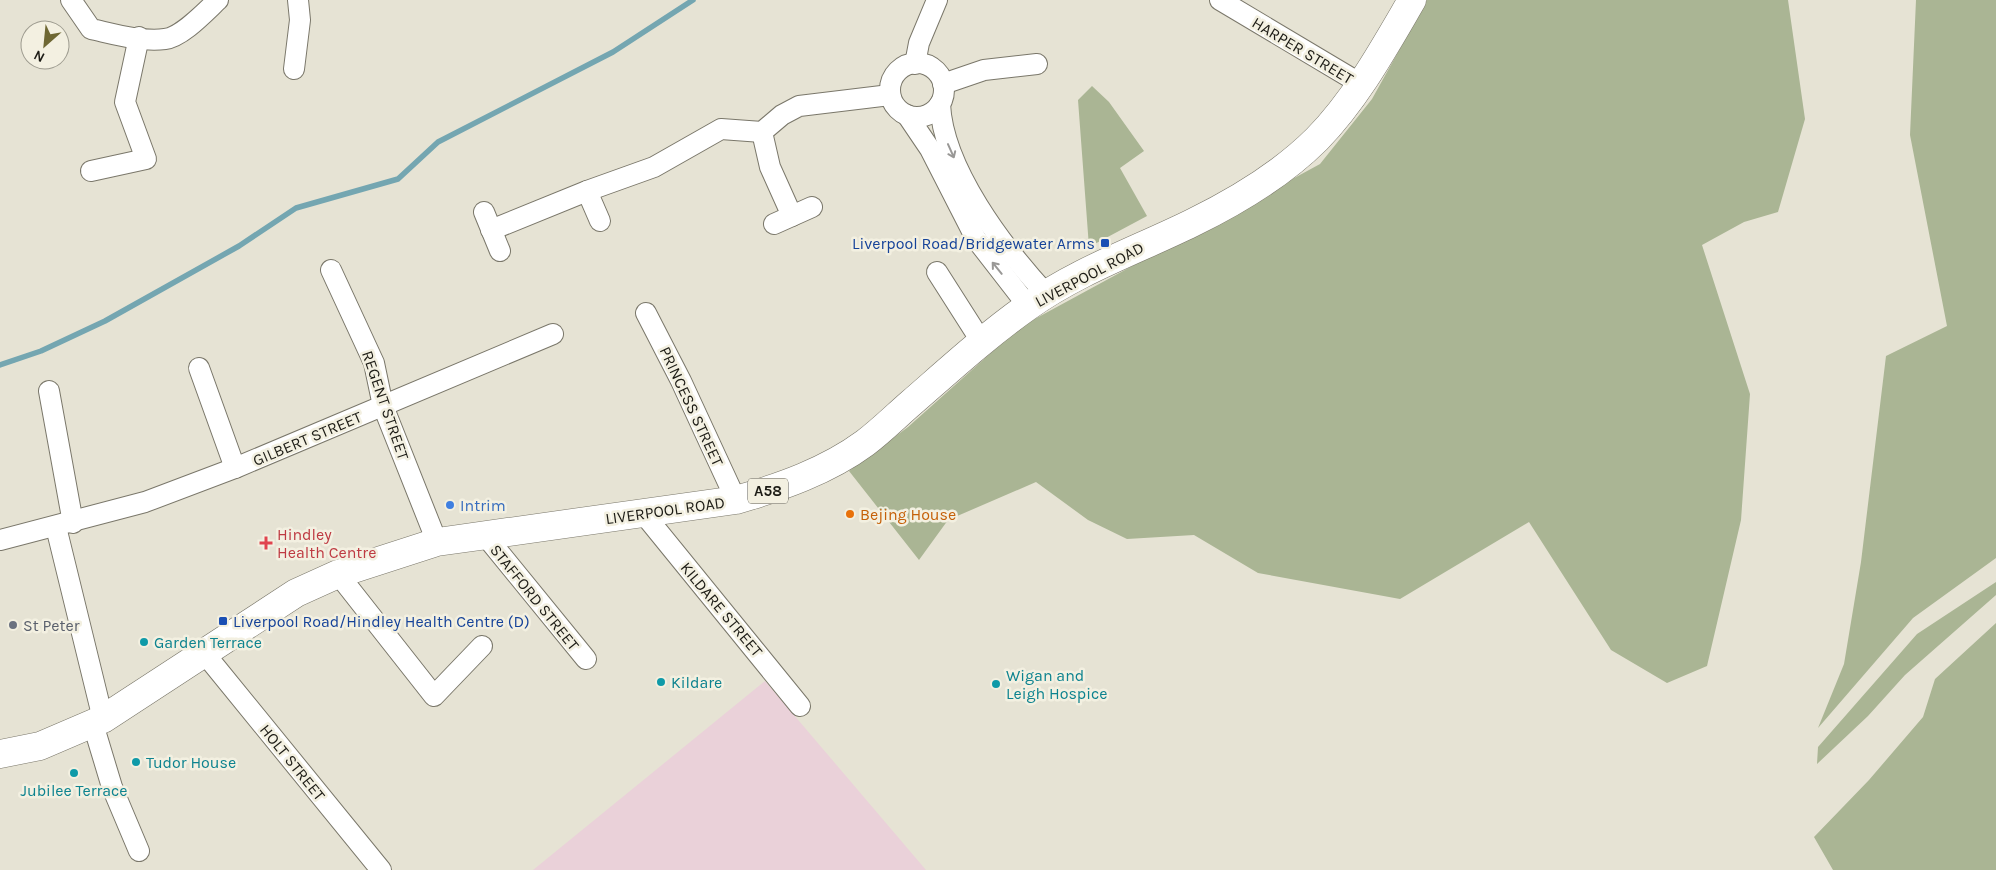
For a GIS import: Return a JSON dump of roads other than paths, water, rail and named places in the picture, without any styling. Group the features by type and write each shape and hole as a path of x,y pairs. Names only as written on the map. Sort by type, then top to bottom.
{"main road":[{"name":"LIVERPOOL ROAD","path":"0,754 40,746 98,722 296,593 338,574 437,542 736,500 776,489 825,468 865,443 981,341 1037,300 1105,263 1193,222 1245,194 1299,155 1317,138 1361,84 1412,0"}],"street":[{"path":"71,0 92,29 125,37 166,39 195,22 218,0"},
{"path":"294,69 300,20 298,0"},
{"path":"915,64 919,43 937,0"},
{"name":"HARPER STREET","path":"1220,0 1361,84"},
{"path":"90,171 146,159 125,102 139,37"},
{"path":"922,64 935,71 941,94 941,117 947,143 977,202 1037,300 976,239 930,149 907,115 894,104 890,95 893,78 906,66 922,64"},
{"path":"907,115 914,117 929,114 941,94 984,70 1037,64"},
{"path":"500,251 488,221 587,191 654,167 721,129 762,132 782,115 799,106 890,95"},
{"path":"762,132 770,167 792,216"},
{"path":"587,191 600,222"},
{"path":"774,224 812,207"},
{"name":"REGENT STREET","path":"331,270 374,363 382,406 437,542"},
{"path":"937,272 981,341"},
{"name":"PRINCESS STREET","path":"646,312 682,381 736,500"},
{"name":"GILBERT STREET","path":"0,540 64,525 145,502 235,468 553,334"},
{"path":"199,368 235,468"},
{"path":"49,391 64,525 98,722 112,788 138,851"},
{"name":"KILDARE STREET","path":"643,513 800,706"},
{"name":"STAFFORD STREET","path":"484,534 586,659"},
{"path":"338,574 434,696 482,646"},
{"name":"HOLT STREET","path":"205,654 381,870"}],"waterway":[{"path":"0,365 41,351 105,321 239,246 296,208 398,179 438,142 613,52 693,0"}],"place":[{"name":"Liverpool Road/Bridgewater Arms","path":"1105,243"},
{"name":"Intrim","path":"450,505"},
{"name":"Bejing House","path":"850,514"},
{"name":"Hindley Health Centre","path":"266,543"},
{"name":"Liverpool Road/Hindley Health Centre (D)","path":"223,621"},
{"name":"St Peter","path":"13,625"},
{"name":"Garden Terrace","path":"144,642"},
{"name":"Kildare","path":"661,682"},
{"name":"Wigan and Leigh Hospice","path":"996,684"},
{"name":"Tudor House","path":"136,762"},
{"name":"Jubilee Terrace","path":"74,773"}]}
